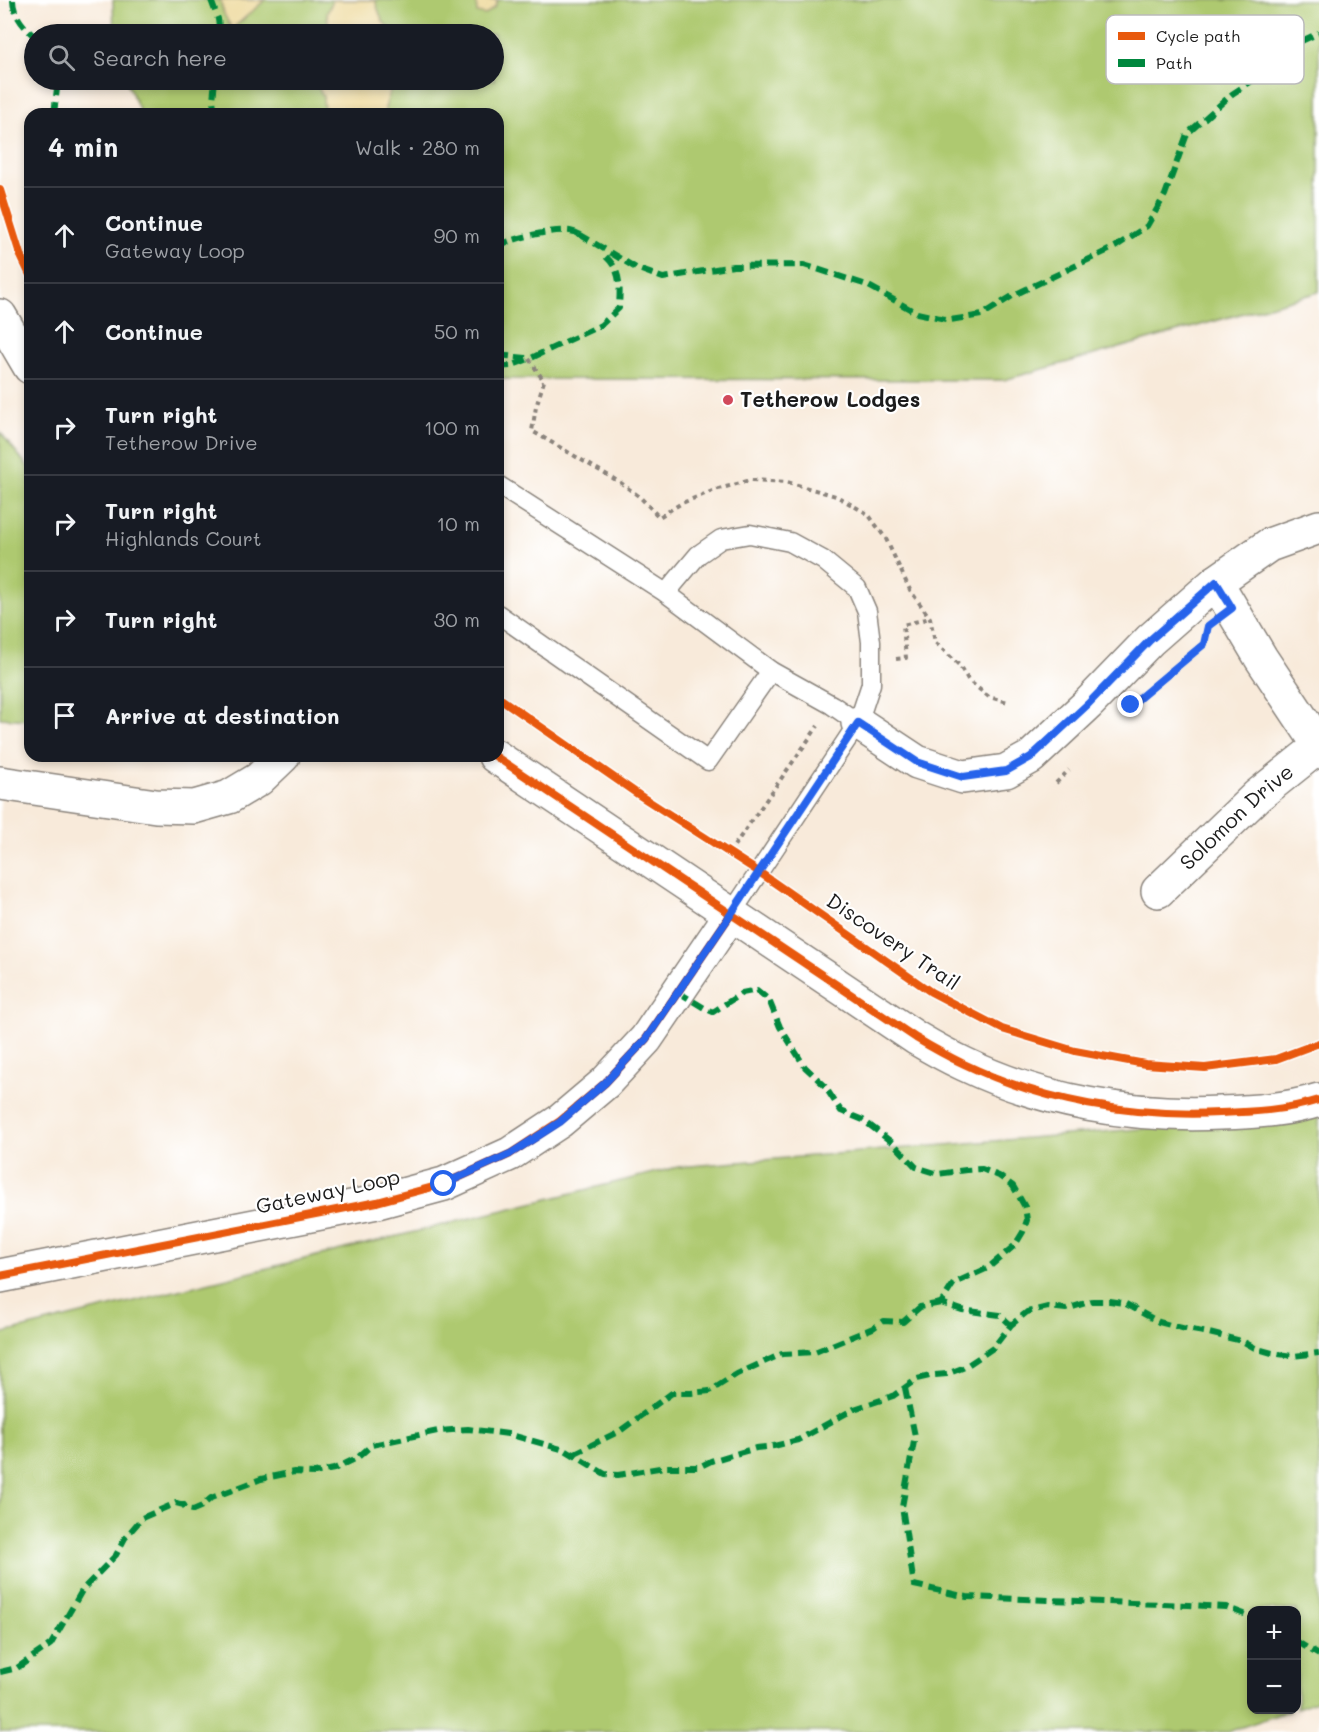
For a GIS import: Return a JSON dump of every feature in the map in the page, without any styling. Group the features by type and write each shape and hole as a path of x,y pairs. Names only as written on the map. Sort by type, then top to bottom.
{"street":[{"path":"0,316 24,357"},
{"path":"858,723 917,762 963,777 1006,771 1031,757 1088,704 1150,640 1224,595 1269,546 1319,527"},
{"path":"1224,595 1261,658 1319,747"},
{"name":"Solomon Drive","path":"1158,891 1257,796 1319,747"},
{"path":"0,783 156,806 194,807 229,797 259,779 277,762"},
{"path":"504,762 916,1038 964,1064 1018,1085 1071,1101 1126,1111 1186,1115 1250,1112 1307,1104 1319,1100"},
{"name":"Gateway Loop","path":"0,1276 377,1202 444,1184 510,1154 560,1122 605,1083 646,1039 731,914"}],"lane":[{"path":"504,489 666,593 771,671 832,705 858,723"},
{"path":"666,593 698,555 721,539 750,534 790,542 824,560 857,588 867,611 871,642 871,684 858,723 731,914"},
{"path":"504,618 708,761 771,671"}],"path":[{"path":"1148,692 1204,644 1208,626 1224,595"},
{"path":"1056,783 1076,762"},
{"path":"719,847 759,872"}],"green space":[{"path":"113,0 1319,0 1319,292 1004,380 504,379 504,108 138,108 130,90 504,90 504,24 114,24"},
{"path":"0,432 24,462 24,720 0,718"},
{"path":"1319,1114 1319,1700 1301,1707 1301,1606 1247,1606 1247,1714 1280,1714 1228,1732 0,1732 0,1334 678,1167"}],"sand":[{"path":"220,0 265,0 238,24 229,24"},
{"path":"333,0 375,0 385,24 328,24 327,13"},
{"path":"476,0 498,0 495,7 485,15 477,13"},
{"path":"320,90 390,90 385,108 324,108 323,96"}],"marked path":[{"path":"13,0 17,16 24,26"},
{"path":"211,0 219,24"},
{"path":"1304,40 1319,33"},
{"path":"579,234 636,268 663,278 733,266 804,265 867,285 917,313 950,320 982,315 1014,295 1115,247 1147,226 1165,195 1187,134 1232,94 1247,84"},
{"path":"55,108 57,90"},
{"path":"214,90 214,108"},
{"path":"504,243 554,231 572,231 584,238"},
{"path":"504,366 529,359 601,325 619,308 619,279 614,267 604,255"},
{"path":"504,356 526,358"},
{"path":"678,992 713,1012 742,993 757,990 769,1000 780,1027 805,1067 824,1085 841,1111 863,1120 894,1144 916,1167 938,1174 982,1169 999,1176 1013,1186 1025,1207 1027,1220 1023,1232 1015,1245 988,1268 954,1283 941,1303 962,1310 1000,1315 1011,1325"},
{"path":"0,1672 17,1668 51,1644 83,1589 116,1555 125,1538 142,1518 176,1503 193,1510 211,1498 261,1479 294,1472 315,1473 334,1469 357,1458 372,1445 438,1431 468,1429 508,1434 565,1450 605,1474 618,1475 665,1467 699,1467 711,1461 756,1448 798,1440 854,1409 893,1396 917,1379 947,1374 965,1367 993,1348 1011,1325 1027,1312 1048,1307 1066,1309 1092,1301 1124,1303 1159,1322 1242,1341 1272,1353 1293,1356 1319,1353"},
{"path":"573,1454 620,1431 672,1393 710,1391 737,1374 782,1354 815,1352 873,1328 883,1321 903,1322 920,1307 941,1303"},
{"path":"905,1388 915,1436 902,1507 914,1585 967,1597 1226,1607 1247,1615"},
{"path":"1301,1644 1319,1655"}],"cycle path":[{"path":"0,190 24,262"},
{"name":"Discovery Trail","path":"504,701 639,795 759,872 931,992 1002,1029 1075,1051 1145,1064 1205,1068 1276,1059 1319,1043"},
{"path":"504,762 916,1038 951,1058 994,1077 1057,1097 1121,1109 1154,1112 1232,1113 1282,1108 1319,1100"},
{"path":"0,1276 377,1202 444,1184 510,1154 560,1121 605,1083 646,1039 731,914"}],"place":[{"name":"Tetherow Lodges","path":"728,400"}],"route":[{"path":"444,1184 510,1154 560,1122 605,1083 646,1039 858,723 917,762 963,777 1006,771 1031,757 1088,704 1150,640 1216,582 1232,608 1208,626 1204,644 1131,705"}]}
